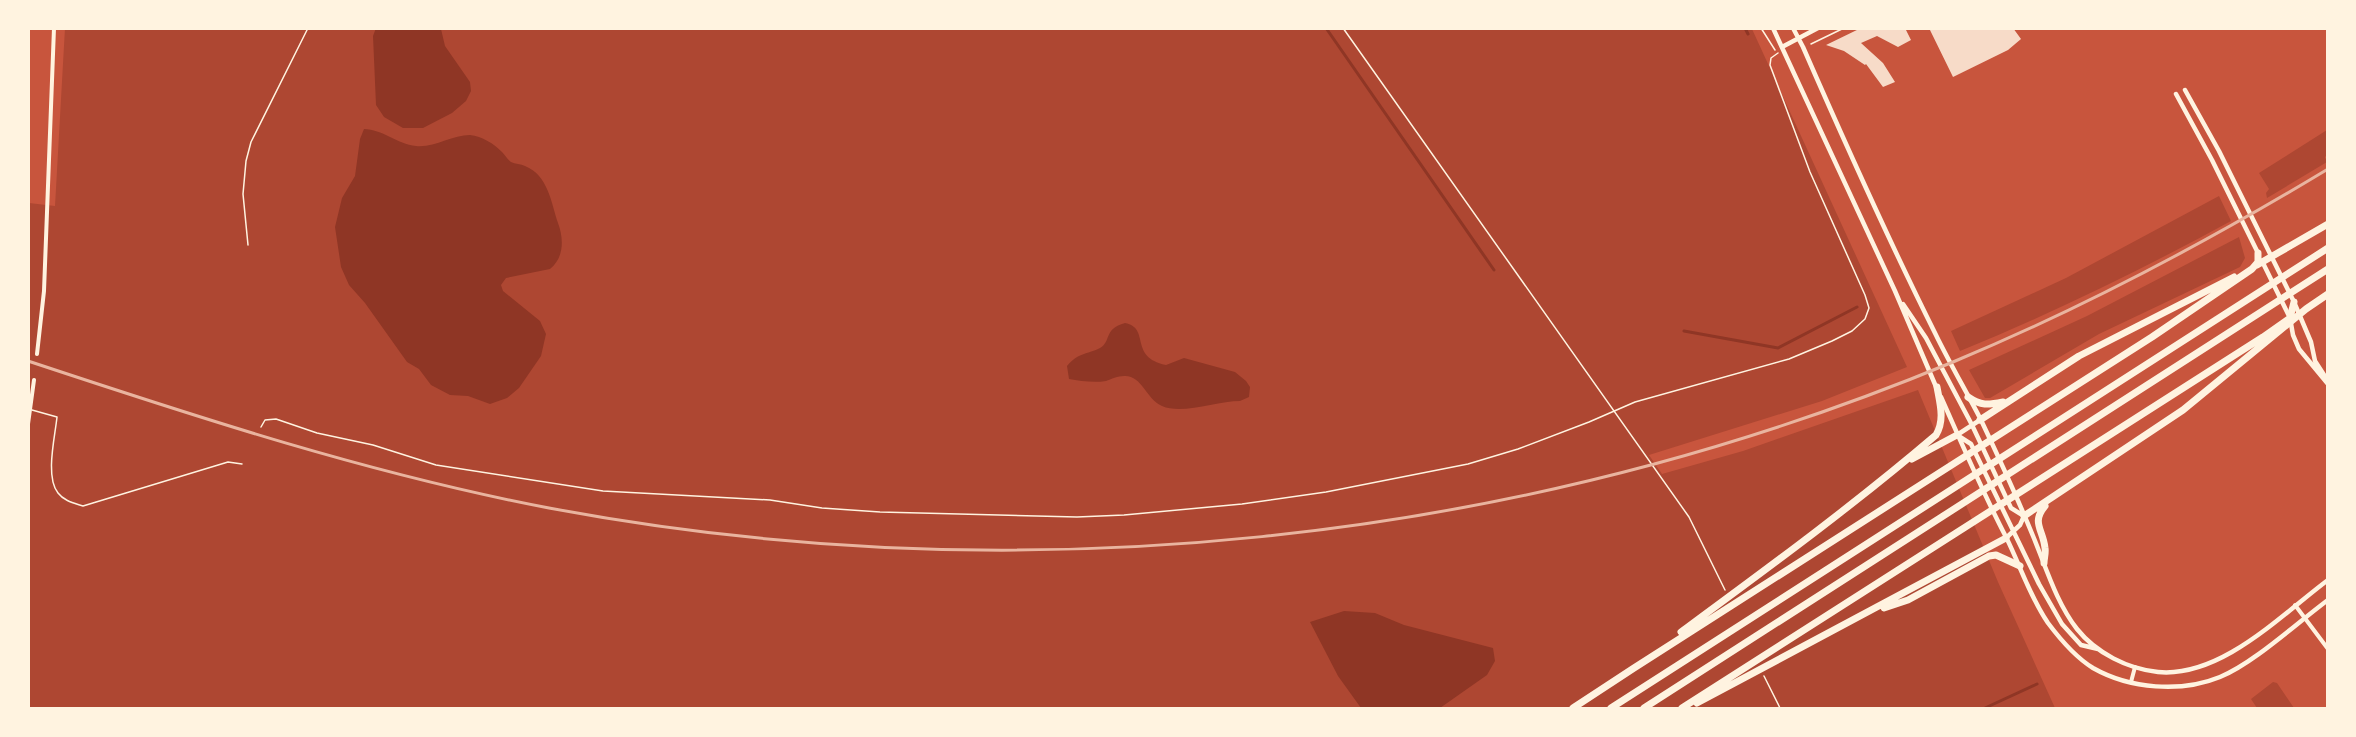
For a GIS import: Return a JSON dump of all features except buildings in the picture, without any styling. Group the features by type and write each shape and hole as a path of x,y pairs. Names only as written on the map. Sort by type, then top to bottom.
{"highway":[{"path":"1982,423 2008,400 2079,356 2280,253 2328,224"},
{"path":"1611,708 2328,248"},
{"path":"1573,708 2152,337 2252,269 2258,262 2258,253"},
{"path":"1644,708 2328,269"},
{"path":"2025,516 2183,410 2306,309 2328,294"},
{"path":"1682,708 2178,392 2290,318 2294,302"},
{"path":"1634,668 1775,563 1936,435 1941,417 1937,387"},
{"path":"1968,397 1979,405 2008,400"},
{"path":"1897,468 1959,437"},
{"path":"2044,562 2046,549 2038,522 2039,513 2067,488"},
{"path":"1687,708 2006,538"},
{"path":"1867,613 1908,600 1989,556 1996,555 2020,566"}],"street":[{"path":"38,354 44,291 54,28"},
{"path":"1782,28 1774,30 1895,291 1999,525 2047,621 2066,646 2092,668 2131,682 2156,686 2184,686 2221,676 2254,656 2328,600"},
{"path":"1792,28 1803,47 1883,227 1935,334 1982,423 2025,516 2064,609 2079,631 2101,650 2135,667 2158,672 2187,671 2214,661 2245,644 2328,580"},
{"path":"1782,47 1818,28"},
{"path":"2185,90 2294,302 2311,342 2315,361 2328,382"},
{"path":"2176,94 2216,168 2290,318 2293,335 2300,349 2328,382"},
{"path":"1895,291 1926,338 1972,425 2011,508 2025,516"},
{"path":"28,424 34,380"},
{"path":"1959,437 1972,425 1982,423"},
{"path":"1959,437 1971,444 2039,584 2062,624 2081,645 2101,650"},
{"path":"2006,538 2014,532 2025,516"},
{"path":"2295,605 2328,649"},
{"path":"2131,682 2135,667"},
{"path":"2328,687 2328,704"}],"lane":[{"path":"31,409 57,417 51,474 53,484 58,494 68,501 83,506 228,462 242,464"}],"path":[{"path":"248,245 243,194 246,161 251,142 308,28"},
{"path":"1343,28 1689,517 1721,583"},
{"path":"1813,43 1844,28"},
{"path":"261,427 265,420 276,419 317,433 373,445 436,465 603,491 770,500 822,508 880,512 1077,517 1242,504 1396,479 1468,464 1518,449 1635,402 1789,359 1852,331 1865,319 1869,308 1865,295 1810,172 1770,65 1772,58 1778,53 1762,29"},
{"path":"1768,684 1780,708"}],"shaded area":[{"path":"65,28 1752,29 1907,367 1822,401 1649,455 1662,474 1743,451 1918,390 1998,582 2055,708 29,708 29,203 55,206"},
{"path":"376,28 441,29 445,46 470,82 471,91 466,101 452,113 423,128 403,128 384,117 376,105 373,36"},
{"path":"364,129 377,131 416,146 430,145 470,135 479,137 495,146 511,162 533,170 544,182 560,229 562,248 555,265 550,269 506,278 501,285 503,291 540,321 546,334 541,356 519,388 507,398 490,404 468,396 450,395 431,385 419,369 407,362 365,303 349,285 341,267 335,227 342,198 355,176 360,139"},
{"path":"2327,130 2327,155 2325,157 2327,162 2267,198 2266,193 2269,189 2259,173"},
{"path":"2219,196 2231,221 2097,290 1960,351 1951,331 2066,278"},
{"path":"2239,237 2245,258 2240,267 2099,334 1990,398 1985,398 1969,370 2087,316"},
{"path":"1125,323 1133,326 1137,331 1143,350 1154,361 1166,365 1184,358 1235,372 1250,387 1249,397 1240,401 1179,409 1157,403 1140,383 1130,377 1122,376 1097,382 1069,379 1067,366 1071,361 1100,348 1114,328"},
{"path":"1344,611 1375,613 1404,625 1493,648 1495,661 1487,675 1440,708 1361,708 1338,676 1310,622"},
{"path":"2273,682 2277,683 2294,708 2257,708 2251,699"}],"waterway":[{"path":"1326,28 1494,270"},
{"path":"1745,28 1748,34"},
{"path":"1684,331 1778,348 1857,307"},
{"path":"1985,708 2037,684"}],"railway":[{"path":"28,361 222,424 417,479 549,508 726,534 904,548 1083,549 1262,537 1439,512 1614,474 1786,424 1953,362 2049,319 2144,273 2328,169"}]}
